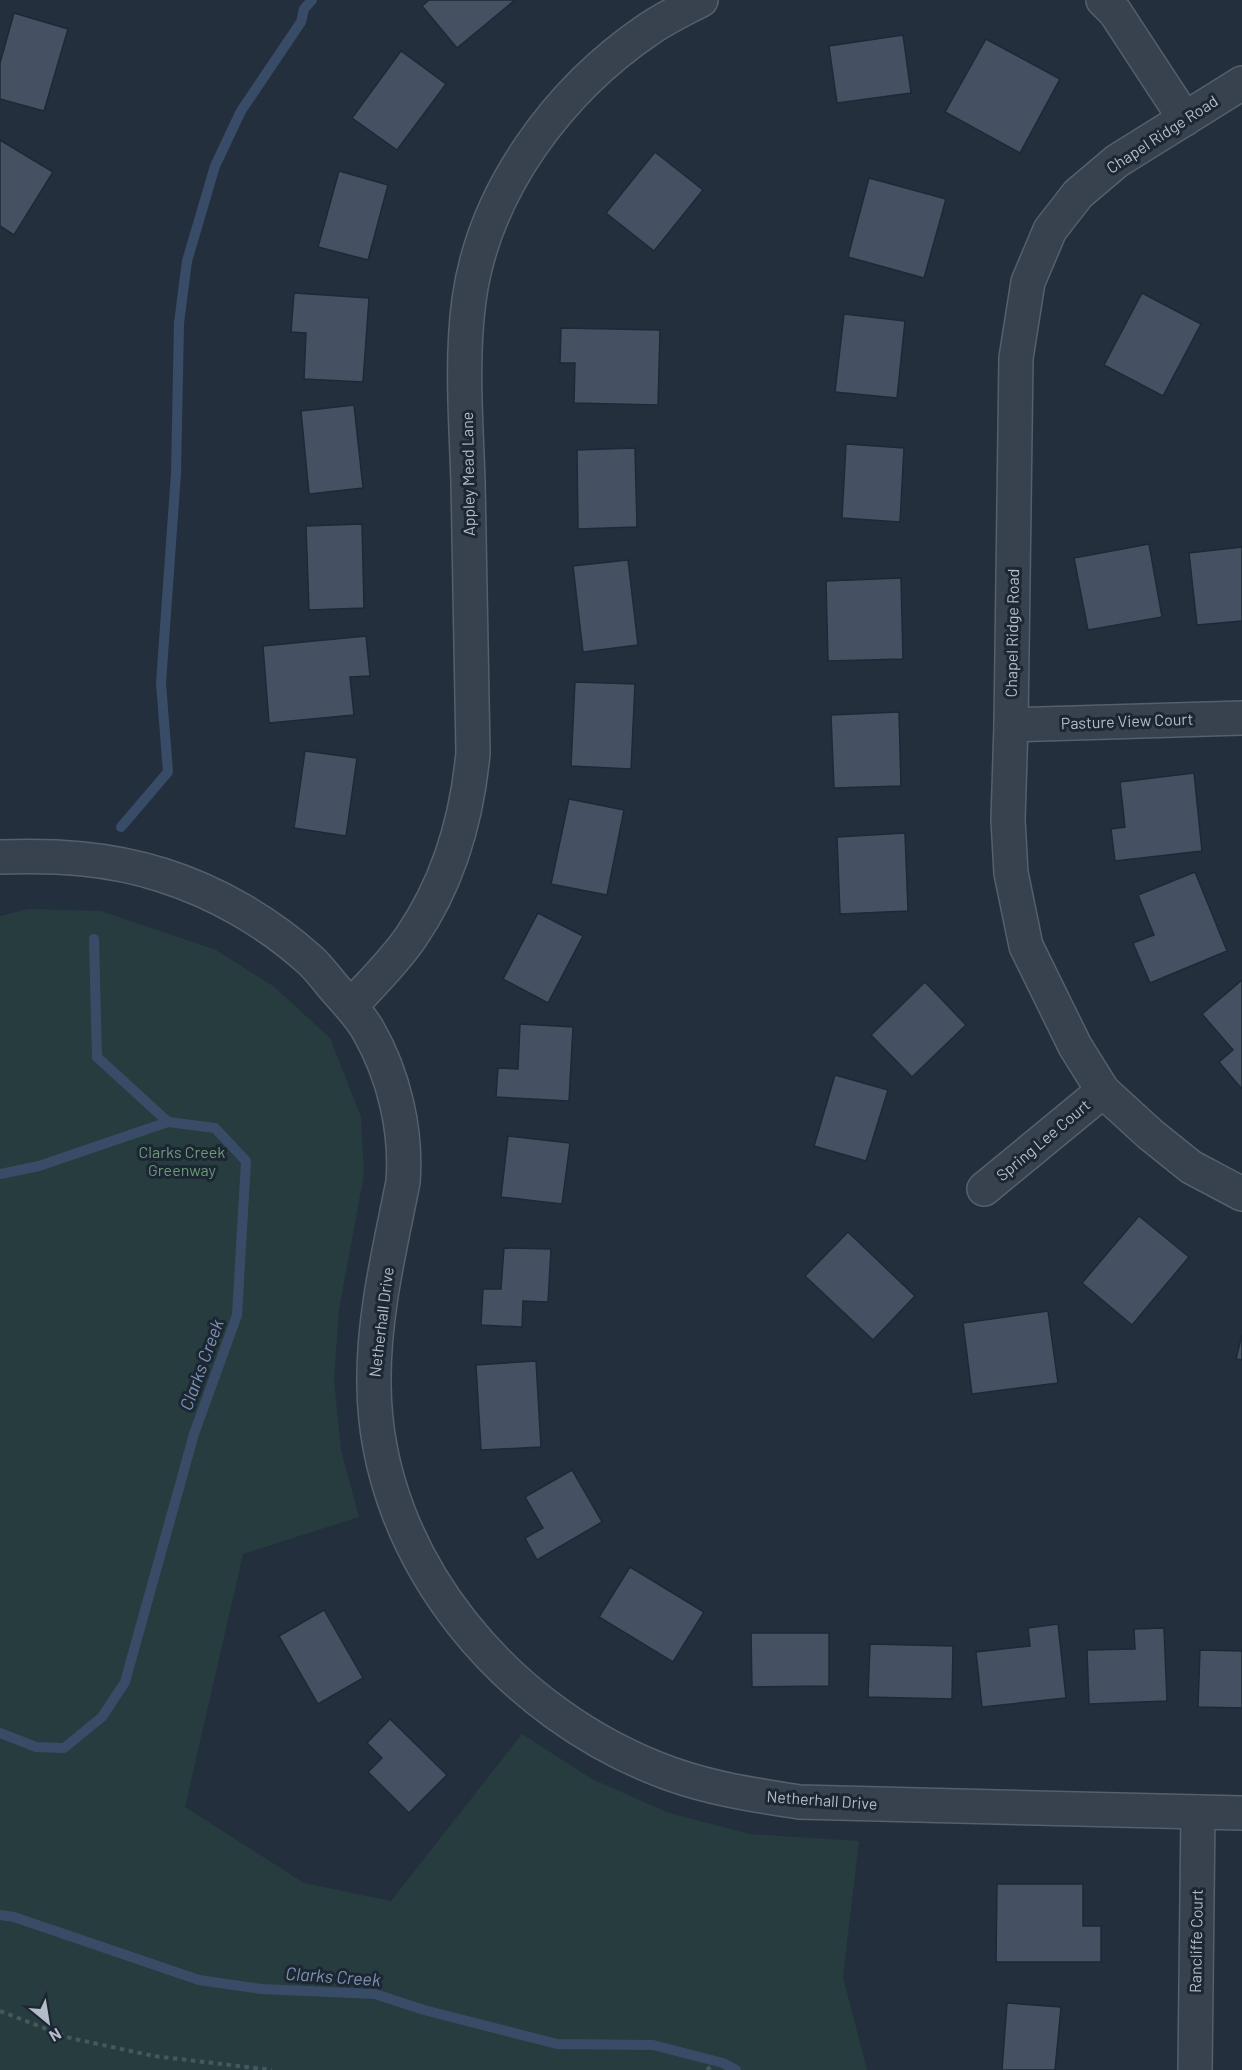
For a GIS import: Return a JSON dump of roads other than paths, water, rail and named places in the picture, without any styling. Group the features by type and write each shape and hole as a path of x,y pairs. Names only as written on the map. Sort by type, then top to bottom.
{"street":[{"name":"Appley Mead Lane","path":"351,1006 406,943 436,892 456,844 471,784 473,753 465,372 469,301 474,272 492,217 517,169 555,112 580,85 650,28 701,0"},
{"path":"1103,0 1115,12 1185,119"},
{"name":"Chapel Ridge Road","path":"1242,83 1117,161 1078,194 1050,230 1028,282 1016,358 1008,820 1010,863 1026,946 1075,1046 1103,1091 1150,1134 1191,1167 1242,1194"},
{"name":"Pasture View Court","path":"1011,724 1242,718"},
{"name":"Netherhall Drive","path":"0,857 82,858 104,862 161,874 218,897 291,944 312,962 367,1028 378,1049 396,1101 403,1139 403,1182 381,1297 374,1356 374,1386 380,1444 386,1473 411,1541 440,1595 475,1640 522,1686 573,1725 630,1756 671,1774 734,1792 799,1802 1242,1813"},
{"name":"Spring Lee Court","path":"984,1189 1103,1091"},
{"name":"Rancliffe Court","path":"1195,2070 1198,1812"}],"waterway":[{"path":"121,827 168,772 161,683 176,473 179,323 187,261 215,166 241,111 301,22 304,9 312,0"},
{"path":"94,939 97,1057 168,1122"},
{"name":"Clarks Creek","path":"0,1174 39,1166 168,1122 215,1128 246,1161 237,1315 194,1434 125,1682 102,1717 64,1748 36,1747 0,1733"},
{"name":"Clarks Creek","path":"0,1915 14,1917 199,1980 261,1989 375,1994 424,2010 557,2044 653,2045 723,2063 736,2070"}],"park label":[{"name":"Clarks Creek Greenway","path":"182,1161"}]}
